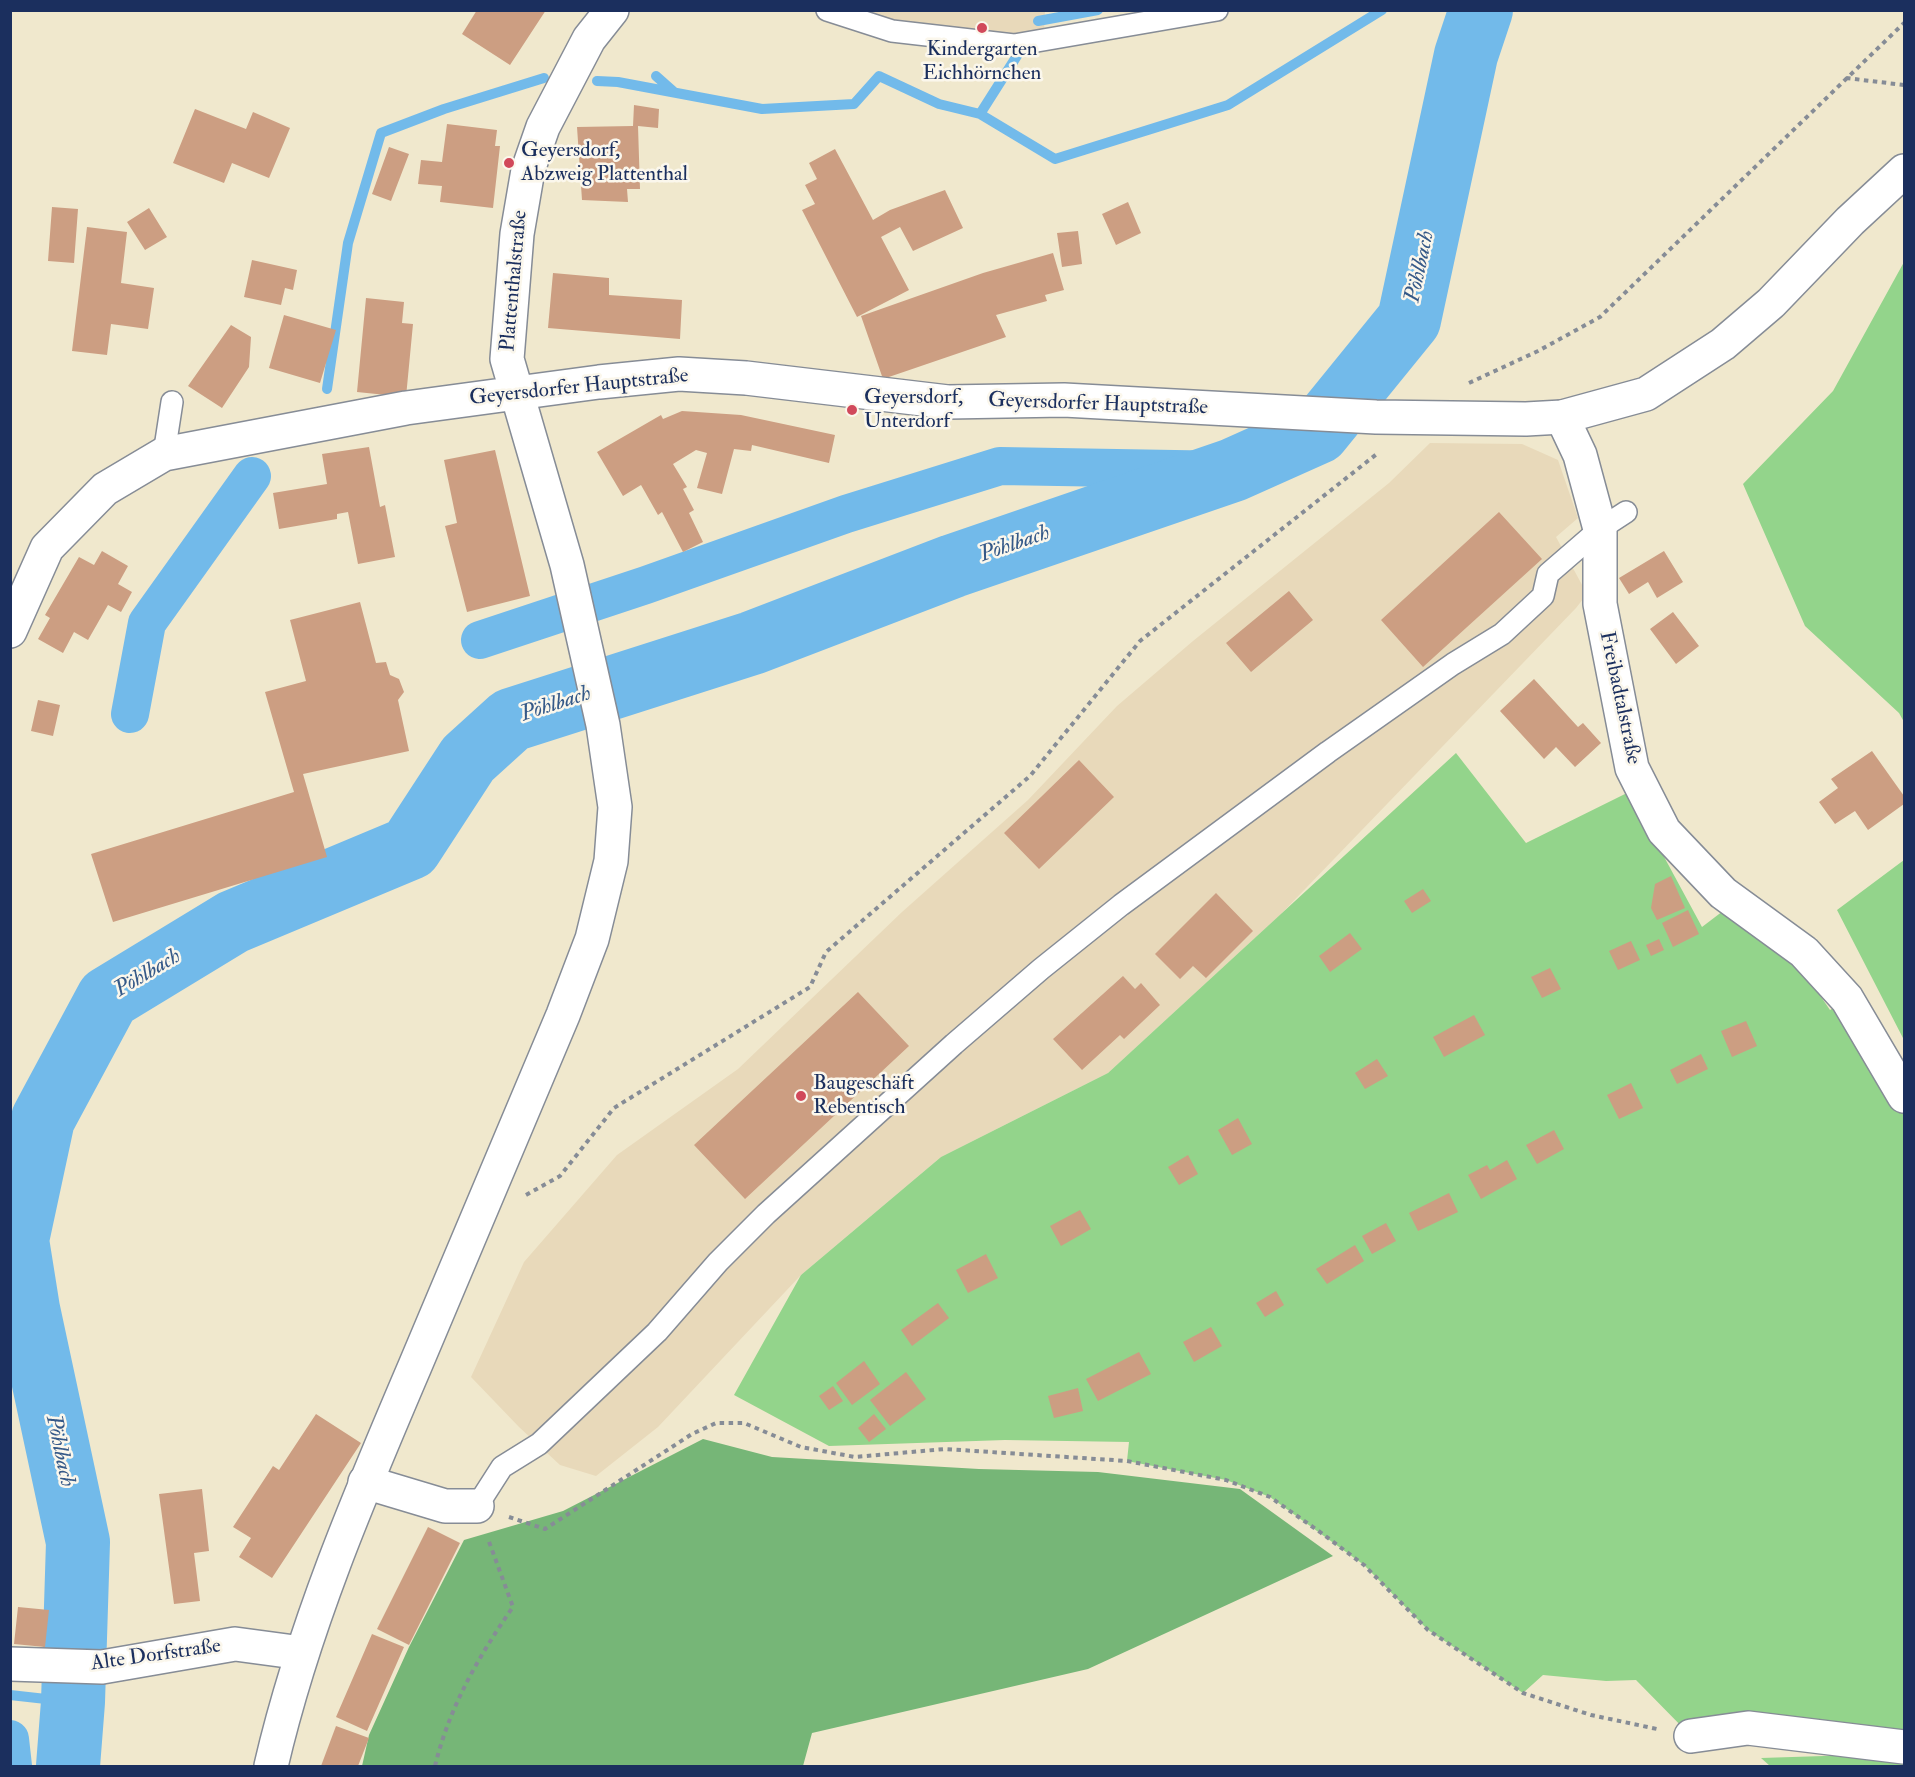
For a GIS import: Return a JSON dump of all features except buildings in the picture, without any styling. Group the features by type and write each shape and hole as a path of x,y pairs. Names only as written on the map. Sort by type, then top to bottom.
{"main road":[{"name":"Plattenthalstraße","path":"271,1767 282,1719 302,1653 365,1482 558,1026 592,939 611,861 615,807 603,725 567,565 507,359 517,234 528,170 543,127 589,39 612,10"},
{"name":"Geyersdorfer Hauptstraße","path":"10,631 46,548 105,489 164,454 406,408 600,382 679,374 746,378 948,402 1064,400 1376,417 1526,419 1562,417 1646,394 1723,344 1771,303 1851,221 1905,171"},
{"name":"Freibadtalstraße","path":"1562,417 1613,520 1600,604 1632,768 1664,831 1724,893 1804,952 1847,999 1905,1096"},
{"path":"365,1482 445,1506 477,1506"},
{"name":"Alte Dorfstraße","path":"10,1664 102,1667 236,1644 302,1653"},
{"path":"1691,1736 1748,1728 1905,1747"}],"lane":[{"path":"827,10 891,31 1014,45 1217,10"},
{"path":"164,454 172,402"},
{"path":"477,1506 502,1467 539,1444 657,1332 718,1262 766,1214 954,1044 1041,969 1121,905 1328,752 1453,664 1502,634 1543,596 1548,574 1613,520"}],"path":[{"path":"1431,417 1441,395 1538,351 1600,317 1845,78 1905,23"},
{"path":"1845,78 1905,85"},
{"path":"520,1198 560,1176 614,1108 810,987 826,952 1030,776 1140,641 1387,447"},
{"path":"477,1506 545,1529 692,1434 716,1424 744,1423 801,1447 855,1457 945,1449 1127,1461 1226,1480 1270,1497 1365,1565 1428,1630 1522,1693 1591,1715 1691,1736"},
{"path":"435,1767 441,1742 464,1685 488,1643 513,1607 477,1506"}],"shaded area":[{"name":"Kindergarten Eichhörnchen","path":"858,11 1045,11 1044,33 1016,42 892,23"},
{"path":"1430,443 1522,444 1558,460 1578,518 1556,537 1587,594 1576,608 1280,915 1108,1073 941,1157 801,1275 658,1427 596,1476 560,1465 519,1427 471,1377 524,1262 617,1155 738,1069 902,912 1028,800 1117,706 1193,641 1389,483"}],"green space":[{"path":"1904,262 1904,722 1899,713 1805,626 1743,484 1833,391"},
{"path":"1456,753 1526,843 1629,792 1702,927 1723,911 1792,954 1830,1010 1847,999 1904,1096 1904,1747 1691,1736 1636,1680 1606,1681 1543,1675 1523,1693 1428,1630 1364,1565 1270,1497 1226,1480 1127,1461 1129,1442 1005,1440 829,1446 734,1395 801,1275 941,1157 1108,1073"},
{"path":"1904,860 1904,1040 1837,910"},
{"path":"703,1439 772,1457 979,1469 1098,1472 1240,1489 1333,1556 1088,1669 812,1733 803,1766 362,1766 369,1735 409,1647 464,1540 563,1511"},
{"path":"1855,1755 1904,1762 1904,1766 1770,1766 1761,1758"}],"waterway":[{"path":"1038,21 1098,10"},
{"path":"597,81 618,82 762,109 854,104 879,76 939,104 980,114 1055,159 1228,105 1382,10"},
{"name":"Pöhlbach","path":"68,1766 73,1702 78,1542 28,1309 17,1240 43,1119 108,998 233,922 410,848 468,759 511,720 752,643 953,566 1233,470 1318,432 1409,320 1466,55 1481,10"},
{"path":"980,114 1020,51"},
{"path":"656,76 674,92"},
{"path":"327,389 348,243 381,133 444,109 544,78"},
{"path":"480,640 646,585 846,514 1000,466 1233,470"},
{"path":"130,714 147,623 252,476"},
{"path":"10,1695 73,1702"},
{"path":"10,1739 13,1766"}],"place":[{"name":"Kindergarten Eichhörnchen","path":"982,28"},
{"name":"Geyersdorf, Abzweig Plattenthal","path":"509,163"},
{"name":"Geyersdorf, Unterdorf","path":"852,410"},
{"name":"Baugeschäft Rebentisch","path":"801,1096"}]}
